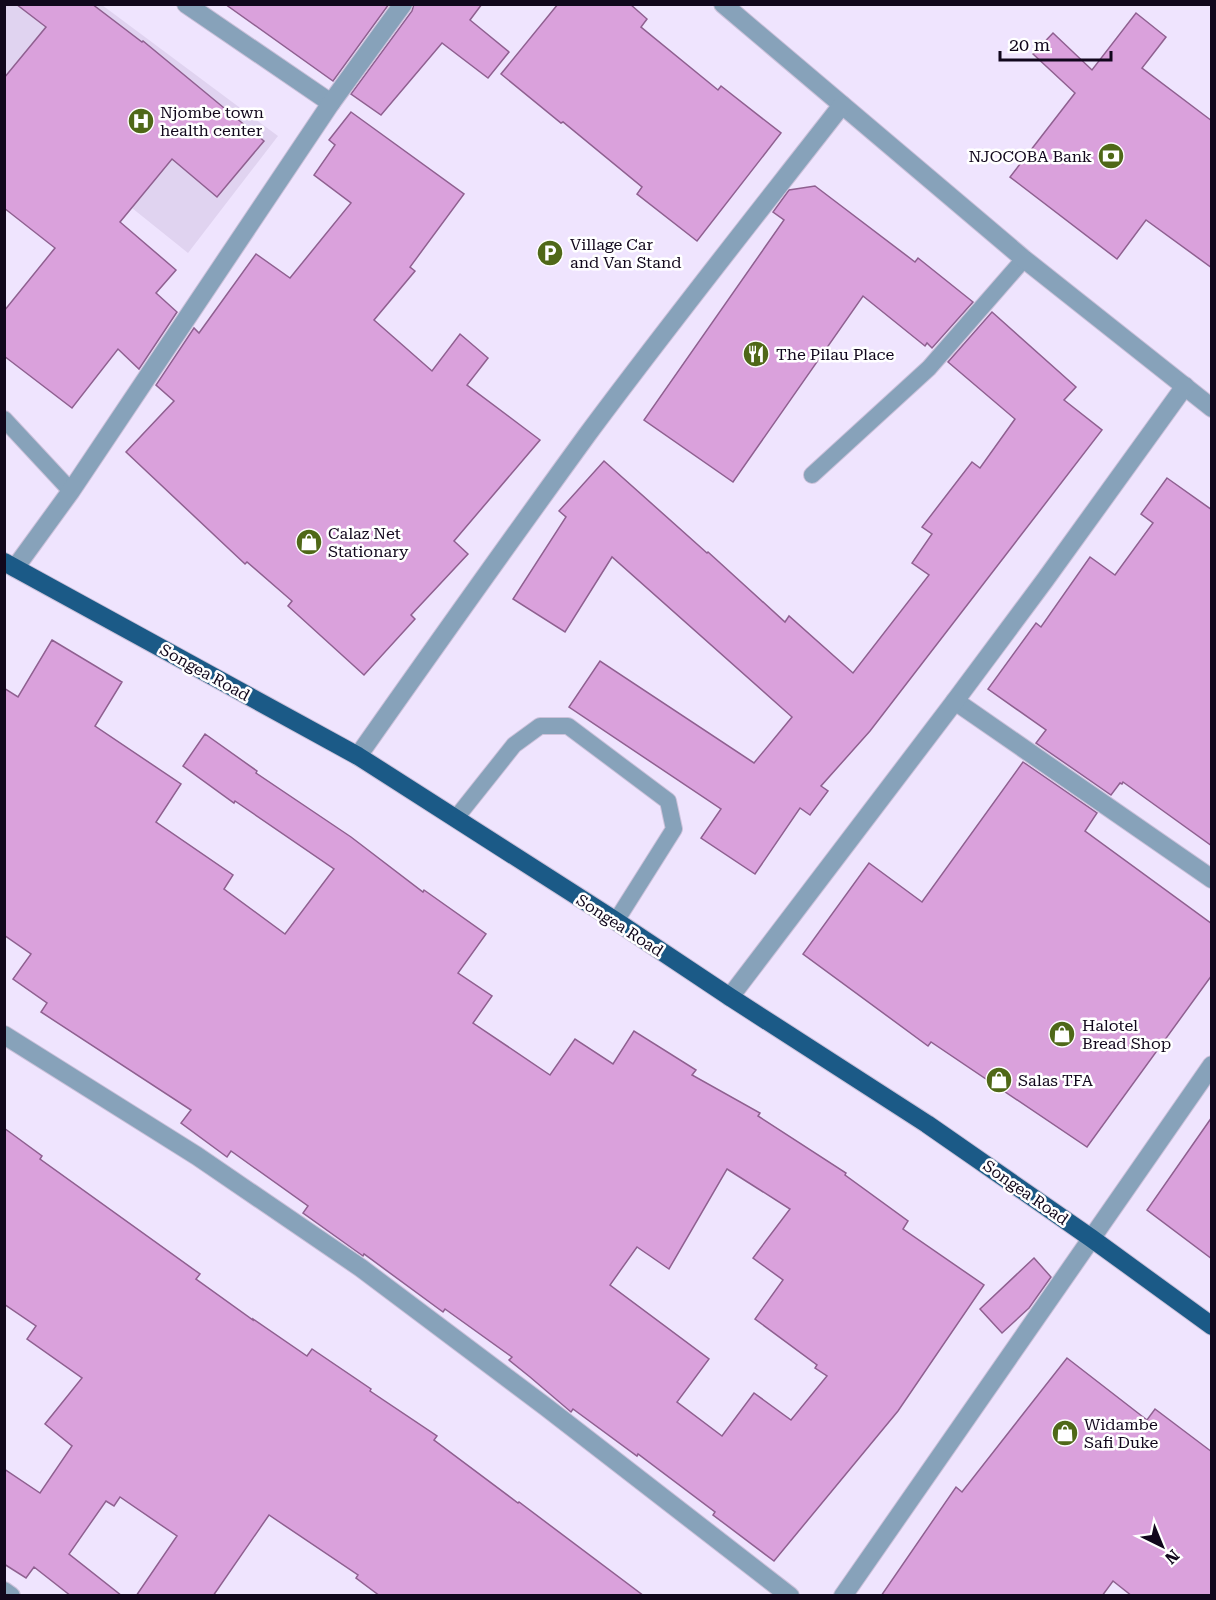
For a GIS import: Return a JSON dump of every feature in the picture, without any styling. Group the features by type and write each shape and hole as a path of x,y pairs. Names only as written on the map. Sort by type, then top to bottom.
{"highway":[{"name":"Songea Road","path":"10,565 358,756 456,818 927,1124 1091,1238 1212,1326"}],"street":[{"path":"186,4 332,104"},
{"path":"10,565 71,491 332,104 403,4"},
{"path":"723,4 1024,260 1212,408"},
{"path":"358,756 589,434 842,105"},
{"path":"730,997 955,701 1185,386"},
{"path":"955,701 1212,879"},
{"path":"4,1035 197,1156 361,1268 546,1407 790,1596"},
{"path":"843,1596 1212,1065"},
{"path":"4,1591 11,1596"}],"lane":[{"path":"812,475 929,368 1024,260"},
{"path":"4,419 71,491"},
{"path":"456,818 514,745 540,726 568,726 668,801 674,829 616,921"}],"shaded area":[{"name":"Njombe town health center","path":"4,5 102,5 278,136 188,253 5,106"}],"building":[{"path":"16,4 92,4 143,41 264,141 217,197 172,159 120,222 176,270 156,293 177,312 139,369 118,349 72,408 4,356 4,311 55,248 4,208 4,78 46,27"},
{"path":"225,4 389,4 333,81"},
{"path":"414,4 482,4 470,20 509,52 488,78 442,43 381,115 351,94 412,11"},
{"path":"558,4 630,4 647,19 641,27 718,90 721,86 781,133 697,241 637,194 642,187 501,74"},
{"name":"NJOCOBA Bank","path":"1136,13 1166,37 1142,68 1212,121 1212,268 1146,220 1117,259 1010,177 1075,93 1033,54 1053,33 1092,70"},
{"path":"351,112 464,194 410,267 415,271 374,320 432,371 460,334 488,358 467,385 540,440 454,541 468,554 411,615 415,619 364,675 288,606 292,601 247,562 245,564 126,452 174,401 156,385 194,328 199,333 256,254 290,278 351,203 314,175 335,145 329,140"},
{"name":"The Pilau Place","path":"815,186 915,262 918,258 973,302 932,348 927,343 925,346 863,296 733,482 644,420 784,220 773,212 789,190"},
{"path":"992,312 1076,387 1064,400 1102,430 870,731 821,786 828,791 810,815 800,808 755,874 701,838 721,809 569,707 600,661 754,763 792,717 612,557 565,632 513,599 566,517 559,511 604,461 785,622 789,616 853,673 929,575 912,563 932,534 922,527 972,462 980,468 1015,419 948,362"},
{"path":"1167,478 1212,510 1212,846 1123,782 1111,795 1036,743 1046,730 988,689 1036,623 1041,627 1090,557 1115,575 1153,523 1141,514"},
{"path":"52,640 122,682 95,726 181,784 156,822 233,875 224,889 285,934 334,869 235,801 234,803 183,766 205,734 257,771 256,773 351,837 423,892 424,890 486,934 458,973 492,996 473,1023 550,1075 575,1039 613,1064 634,1031 696,1070 692,1075 760,1113 758,1116 846,1173 845,1175 908,1221 903,1229 984,1285 898,1411 774,1561 713,1515 715,1512 638,1454 637,1456 573,1409 571,1412 509,1360 512,1357 445,1309 443,1312 303,1213 308,1206 231,1151 227,1157 181,1123 191,1110 41,1012 47,1003 13,979 31,954 4,935 4,688 18,697","holes":["727,1169 790,1209 753,1258 783,1280 755,1319 817,1365 815,1368 827,1376 791,1420 754,1393 722,1436 677,1402 709,1359 610,1285 637,1247 669,1269"]},
{"path":"1023,762 1097,813 1085,831 1212,924 1212,975 1087,1147 931,1042 928,1046 803,954 869,863 922,902"},
{"path":"1212,1117 1212,1259 1147,1210"},
{"path":"4,1128 42,1156 40,1159 200,1274 196,1279 307,1356 312,1349 371,1389 370,1391 437,1436 434,1440 644,1596 380,1596 356,1578 358,1575 269,1515 213,1596 136,1596 177,1536 120,1497 114,1506 106,1501 69,1554 122,1596 71,1596 34,1567 26,1578 4,1564 4,1469 40,1493 72,1446 45,1424 82,1378 27,1339 36,1326 4,1304"},
{"path":"1034,1258 1051,1277 1029,1308 1002,1333 980,1309"},
{"path":"1067,1358 1147,1420 1155,1409 1212,1452 1212,1596 1132,1596 1113,1581 1102,1596 881,1596 956,1487 962,1492"}],"place":[{"name":"Njombe town health center","path":"141,121"},
{"name":"NJOCOBA Bank","path":"1111,156"},
{"name":"Village Car and Van Stand","path":"550,253"},
{"name":"The Pilau Place","path":"756,354"},
{"name":"Calaz Net Stationary","path":"309,542"},
{"name":"Halotel Bread Shop","path":"1062,1034"},
{"name":"Salas TFA","path":"999,1080"},
{"name":"Widambe Safi Duke","path":"1065,1433"}]}
